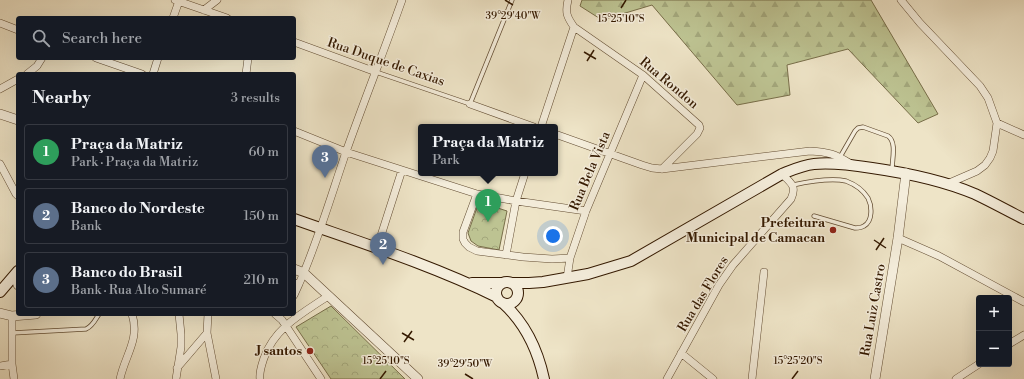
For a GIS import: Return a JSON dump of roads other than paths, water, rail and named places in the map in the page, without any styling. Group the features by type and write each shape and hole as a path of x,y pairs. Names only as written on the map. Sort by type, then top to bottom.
{"main road":[{"path":"468,283 529,284 588,274 631,261 782,174 803,166 814,164 854,166 906,173 947,184 975,194 1024,219"},
{"path":"296,220 377,248 468,283 500,300 507,304 511,303 517,297 518,293 514,285 507,283 499,286 496,293 500,300 515,315 526,333 535,350 544,379"},
{"path":"0,292 16,278"}],"street":[{"path":"204,10 217,0"},
{"path":"297,284 304,273 321,228 346,152 402,0"},
{"path":"542,124 574,27 568,20 566,14 568,0"},
{"path":"902,0 920,23 980,86 988,98 997,123 993,151 985,165 977,171 947,184"},
{"path":"173,16 177,1 189,2 204,10 221,16"},
{"path":"0,23 16,29"},
{"name":"Rua Rondon","path":"574,27 643,75 696,122 700,128 697,134 662,169"},
{"name":"Rua Duque de Caxias","path":"296,43 376,72"},
{"path":"30,72 37,66 41,60"},
{"path":"102,60 136,72"},
{"path":"154,72 157,60"},
{"path":"246,72 248,60"},
{"name":"Rua Bela Vista","path":"567,278 570,258 586,211 643,75"},
{"path":"0,89 16,80"},
{"path":"470,104 526,124"},
{"path":"0,114 16,119"},
{"path":"997,123 1024,135"},
{"path":"296,132 346,152 418,175"},
{"path":"558,135 652,168 662,169 810,151 834,154 854,166"},
{"path":"0,164 16,194"},
{"path":"377,248 402,170"},
{"name":"Rua Luiz Castro","path":"875,379 898,238 906,173"},
{"path":"782,174 793,185"},
{"path":"421,176 478,194 586,211"},
{"path":"506,255 516,201 525,176"},
{"name":"Rua das Flores","path":"667,379 719,285 733,265 791,199 793,185"},
{"path":"478,194 463,232 463,239 469,247 477,251 523,257 570,258"},
{"path":"898,238 940,256 1024,302"},
{"path":"296,270 304,273 418,379"},
{"path":"752,379 764,272"},
{"path":"296,313 328,296"},
{"path":"0,314 16,316"},
{"path":"12,316 12,364 14,379"},
{"path":"120,379 134,339 135,322 133,316"},
{"path":"176,379 181,347 178,316"},
{"path":"208,316 207,333 216,379"},
{"path":"260,379 266,352 284,320 321,379"},
{"path":"177,369 207,333"},
{"path":"1012,342 1024,335"},
{"path":"681,353 713,379"},
{"path":"0,366 12,364"},
{"path":"956,379 976,366"}],"lane":[{"path":"470,104 512,0"},
{"name":"Rua Duque de Caxias","path":"376,72 470,104"},
{"path":"840,157 855,131 858,128 863,127 888,136 892,140 894,144 892,171"},
{"path":"793,185 814,181 844,181 854,185 863,192 868,198 871,212 869,221 860,228 855,228 814,216"},
{"path":"12,334 86,330 92,326 97,316"}],"place":[{"name":"Banco do Brasil","path":"325,178"},
{"name":"Praça da Matriz","path":"488,222"},
{"name":"Prefeitura Municipal de Camacan","path":"833,230"},
{"name":"Banco do Nordeste","path":"383,265"},
{"name":"J santos","path":"310,351"}]}
